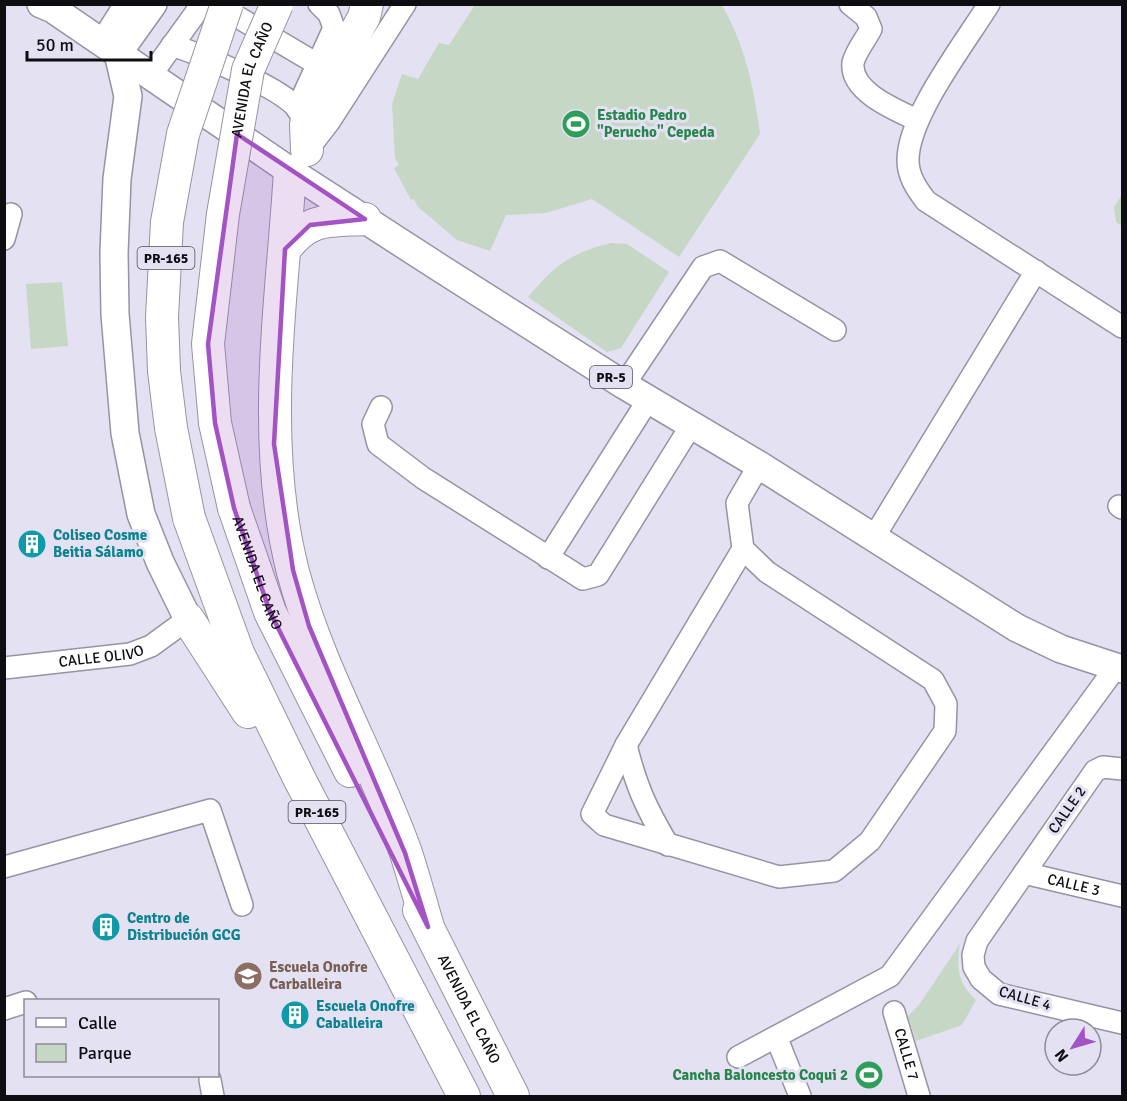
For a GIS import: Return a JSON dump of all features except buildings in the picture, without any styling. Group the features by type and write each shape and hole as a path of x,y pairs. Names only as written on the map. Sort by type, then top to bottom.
{"highway":[{"name":"PR-165","path":"227,4 183,134 167,222 162,318 164,371 171,428 189,518 238,653 299,777 464,1096"},
{"name":"AVENIDA EL CAÑO","path":"276,4 248,70 223,214 208,344 215,423 234,508 270,612 513,1096"},
{"path":"368,4 364,16 300,138 279,299 274,444 281,507 292,570 309,626 405,853 428,927"},
{"path":"285,249 298,232 310,225 365,219"},
{"path":"188,619 273,750 299,777"}],"main road":[{"path":"153,4 110,47 128,96 117,179 114,253 115,315 125,433 141,514 160,562 188,619"},
{"name":"PR-5","path":"48,6 151,75 300,138 365,219 624,386 759,465 1017,627 1062,649 1119,668"}],"street":[{"path":"110,47 125,4"},
{"path":"151,75 202,4"},
{"path":"210,4 316,64"},
{"path":"300,138 316,64 334,28 329,14 319,4"},
{"path":"300,138 329,122 405,4"},
{"path":"850,4 866,17 871,29 853,60 854,73 872,98 917,120"},
{"path":"989,4 917,120 908,159 915,187 927,201 1122,327"},
{"path":"172,45 236,72 286,99 300,138"},
{"path":"4,239 11,214"},
{"path":"624,386 703,267 720,261 835,330"},
{"path":"874,537 1036,271"},
{"path":"548,558 648,400"},
{"path":"381,407 373,424 378,444 423,478 583,579 598,575 692,424"},
{"path":"743,549 767,572 933,680 946,704 945,731 870,841 834,871 779,877 604,825 592,814 626,744 743,549 737,503 759,465"},
{"name":"CALLE OLIVO","path":"4,668 130,654 151,646 188,619"},
{"path":"738,1057 777,1039 890,976 1119,668"},
{"path":"626,744 645,808 668,845"},
{"name":"CALLE 2","path":"1024,873 1095,771 1102,767 1122,769"},
{"path":"4,867 210,810 242,904"},
{"name":"CALLE 3","path":"1024,873 1122,896"},
{"name":"CALLE 4","path":"1024,873 977,941 973,955 974,967 981,979 999,994 1122,1023"},
{"path":"4,1009 24,1003"},
{"name":"CALLE 7","path":"894,1012 919,1096"},
{"path":"777,1039 800,1096"}],"highlighted area":[{"path":"237,134 365,219 310,225 285,249 274,444 293,570 309,626 405,853 428,927 270,612 234,508 215,423 208,344"}],"green space":[{"name":"Estadio Pedro \"Perucho\" Cepeda","path":"475,5 722,5 743,51 755,100 760,134 679,257 592,199 546,213 506,215 490,251 457,240 417,206 414,199 411,200 394,168 399,165 395,158 392,104 402,74 418,79 439,43 449,45"},
{"path":"1122,195 1122,226 1116,222 1114,207"},
{"path":"611,243 627,244 669,272 621,348 607,352 528,297 564,262 584,251"},
{"path":"62,282 68,346 31,349 26,284"},
{"path":"960,944 958,960 960,975 965,988 976,1000 962,1025 916,1041 908,1016 919,1005"}],"place":[{"name":"Estadio Pedro \"Perucho\" Cepeda","path":"576,124"},
{"name":"Coliseo Cosme Beitia Sálamo","path":"32,544"},
{"name":"Centro de Distribución GCG","path":"106,927"},
{"name":"Escuela Onofre Carballeira","path":"248,976"},
{"name":"Escuela Onofre Caballeira","path":"295,1015"},
{"name":"Cancha Baloncesto Coqui 2","path":"869,1075"}]}
